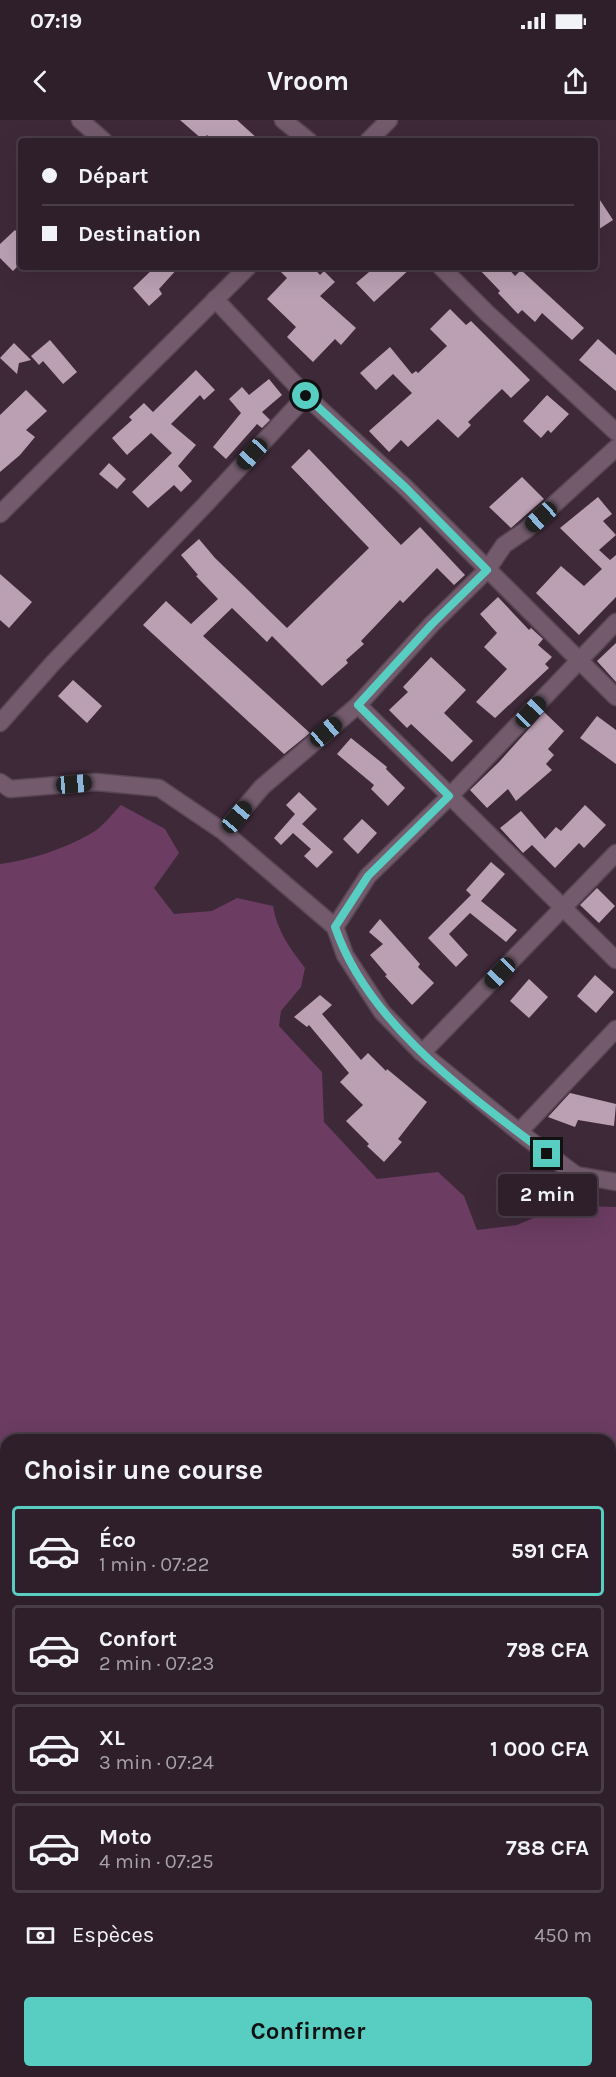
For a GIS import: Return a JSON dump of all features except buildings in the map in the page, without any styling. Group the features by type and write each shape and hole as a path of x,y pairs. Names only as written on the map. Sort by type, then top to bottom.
{"street":[{"path":"80,120 101,138"},
{"path":"283,120 305,138"},
{"path":"371,138 388,120"},
{"path":"0,514 245,270"},
{"path":"444,270 487,313 616,432"},
{"path":"215,299 306,396 406,488 616,697"},
{"path":"0,723 53,663 306,396"},
{"path":"224,832 262,787 358,705 432,624 487,570 504,545 526,530 616,448"},
{"path":"335,927 368,876 449,796 616,621"},
{"path":"358,705 616,960"},
{"path":"0,782 10,789 96,782 159,788 224,832 335,927 345,955 382,1012 422,1053 576,1175 616,1182"},
{"path":"422,1053 616,853"},
{"path":"519,1132 616,1029"}],"shaded area":[{"path":"121,805 165,829 179,853 154,888 174,914 212,911 237,898 273,906 281,931 305,968 301,987 281,1011 279,1026 322,1072 324,1122 377,1179 438,1172 464,1196 477,1230 517,1225 554,1209 581,1206 616,1207 616,1434 0,1434 0,864 23,860 69,844 99,828"}],"route":[{"path":"306,396 406,488 487,570 432,624 358,705 449,796 368,876 335,927 345,955 382,1012 422,1053 547,1154"}]}
